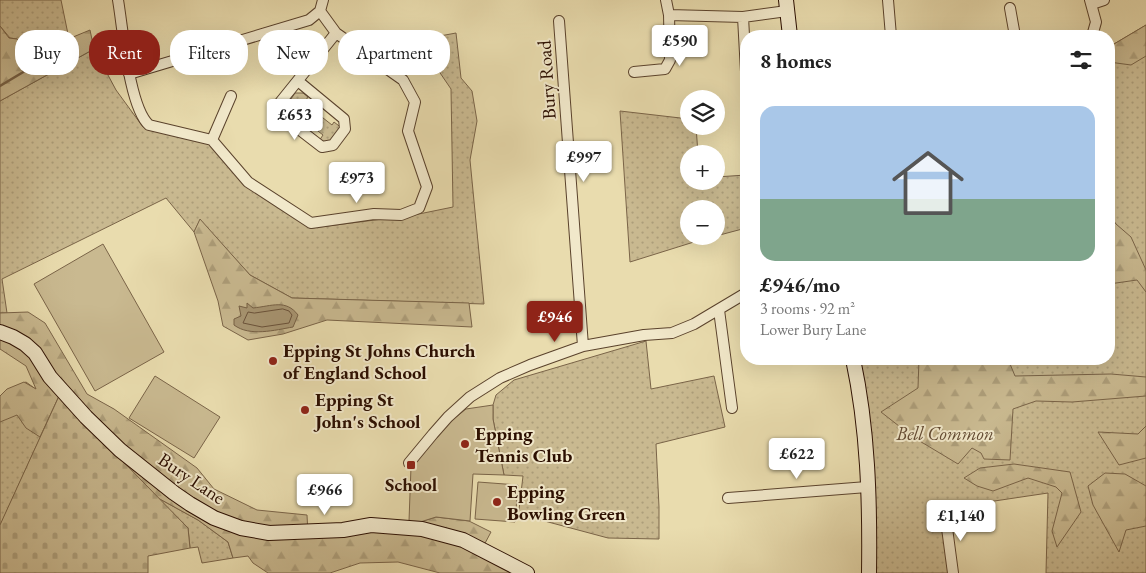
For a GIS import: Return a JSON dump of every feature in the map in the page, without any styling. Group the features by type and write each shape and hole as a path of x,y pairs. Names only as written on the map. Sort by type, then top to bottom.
{"main road":[{"path":"787,6 789,30"},
{"name":"Bury Lane","path":"0,332 13,337 35,353 50,377 86,417 120,450 174,493 214,518 241,528 269,533 343,530 371,525 422,529 463,540 527,573"},
{"path":"854,365 864,419 869,573"}],"street":[{"path":"118,0 122,30"},
{"path":"160,65 308,20 320,11 323,0"},
{"path":"634,72 665,69 670,60 669,15 666,0"},
{"path":"888,0 890,30"},
{"path":"1094,30 1096,22 1091,2 1104,0"},
{"path":"669,15 743,17 787,6"},
{"path":"1010,8 1014,30"},
{"path":"129,75 143,119 150,125 212,140 248,182 311,223 374,214 401,216 419,208 427,187 408,131 415,102 403,80 336,33 320,11"},
{"path":"743,17 744,30"},
{"name":"Bury Road","path":"559,21 583,346"},
{"path":"298,80 344,119 345,129 333,145 322,147 274,110 298,80 336,33"},
{"path":"212,140 231,96"},
{"path":"409,463 433,434 470,397 500,378 583,346 644,335 672,333 694,324 740,297"},
{"path":"719,310 732,408"},
{"path":"728,498 867,487"},
{"path":"946,513 952,573"}],"green space":[{"path":"0,0 61,0 67,30 15,30 15,39 10,38 0,26"},
{"name":"Bell Common","path":"1146,25 1146,573 1046,573 1048,493 941,509 949,573 873,573 857,365 1115,365 1115,43"},
{"path":"1146,25 1146,56 1131,65 1115,63 1115,43"},
{"path":"0,26 9,38 15,39 15,75 47,75 0,101"},
{"path":"89,30 89,52 79,57 79,35"},
{"path":"456,33 461,78 472,91 477,121 470,160 484,304 292,298 250,275 200,220 194,232 166,198 2,279 7,313 0,313 0,101 47,75 79,75 79,57 89,52 89,75 108,75 116,90 143,127 211,142 248,187 312,228 414,215 453,207 451,89 441,75 450,75 450,34"},
{"path":"295,93 303,93 308,97 304,103 332,125 334,122 343,129 332,143 319,141 323,135 295,113 298,109 289,102"},
{"path":"620,111 680,118 680,135 697,135 697,145 680,145 680,190 725,190 725,176 740,175 740,230 725,234 725,200 680,200 680,245 684,245 630,262"},
{"path":"200,219 250,275 292,298 469,303 472,327 327,320 283,334 248,340 223,326 218,301 194,232"},
{"path":"1115,223 1131,237 1146,270 1146,292 1137,280 1115,283"},
{"path":"103,244 164,352 95,391 34,284"},
{"path":"28,312 45,323 87,394 114,409 197,468 214,489 257,510 307,515 308,534 417,523 436,517 469,521 491,532 483,547 518,573 440,573 398,562 360,563 330,573 268,573 253,563 248,556 233,558 228,542 198,520 158,498 59,396 40,437 26,428 17,415 0,422 0,396 7,389 24,382 36,389 26,366 0,349 0,313"},
{"path":"646,341 651,389 714,376 725,427 656,444 659,539 608,538 537,519 518,518 523,476 504,475 493,419 493,405 496,395 514,380"},
{"path":"919,365 1010,365 1015,376 1111,374 1146,377 1146,396 1072,402 1036,401 1013,409 1010,460 984,459 981,453 972,448 958,464 913,437 881,412 918,388"},
{"path":"155,376 220,417 194,458 129,418"},
{"path":"26,382 37,390 59,396 0,526 0,396 5,391"},
{"path":"59,396 188,528 190,548 148,556 148,573 0,573 0,525"},
{"name":"Epping Tennis Club","path":"493,405 493,419 504,475 473,474 470,521 436,517 417,523 409,521 411,467 451,421 466,409"},
{"path":"1146,426 1146,458 1119,465 1098,432 1138,434"},
{"path":"1014,464 1070,472 1081,512 1057,547 1052,531 1062,493 1056,487 1028,478 993,491 977,486 964,478 980,468"},
{"path":"1105,473 1125,474 1146,486 1146,526 1126,530 1119,552 1093,505 1088,486"},
{"name":"Epping Bowling Green","path":"478,482 518,485 515,522 475,519"},
{"path":"158,498 198,520 228,542 233,558 202,563 198,547 190,548 188,528"}],"water":[{"path":"247,303 253,308 283,305 289,307 298,315 293,327 263,332 247,331 234,325 234,319 241,316 239,306 247,308"}],"waterway":[{"path":"0,86 18,75"}],"place":[{"name":"Epping St Johns Church of England School","path":"273,361"},
{"name":"Epping St John's School","path":"305,410"},
{"name":"Epping Tennis Club","path":"465,444"},
{"name":"School","path":"411,465"},
{"name":"Epping Bowling Green","path":"497,502"}]}
